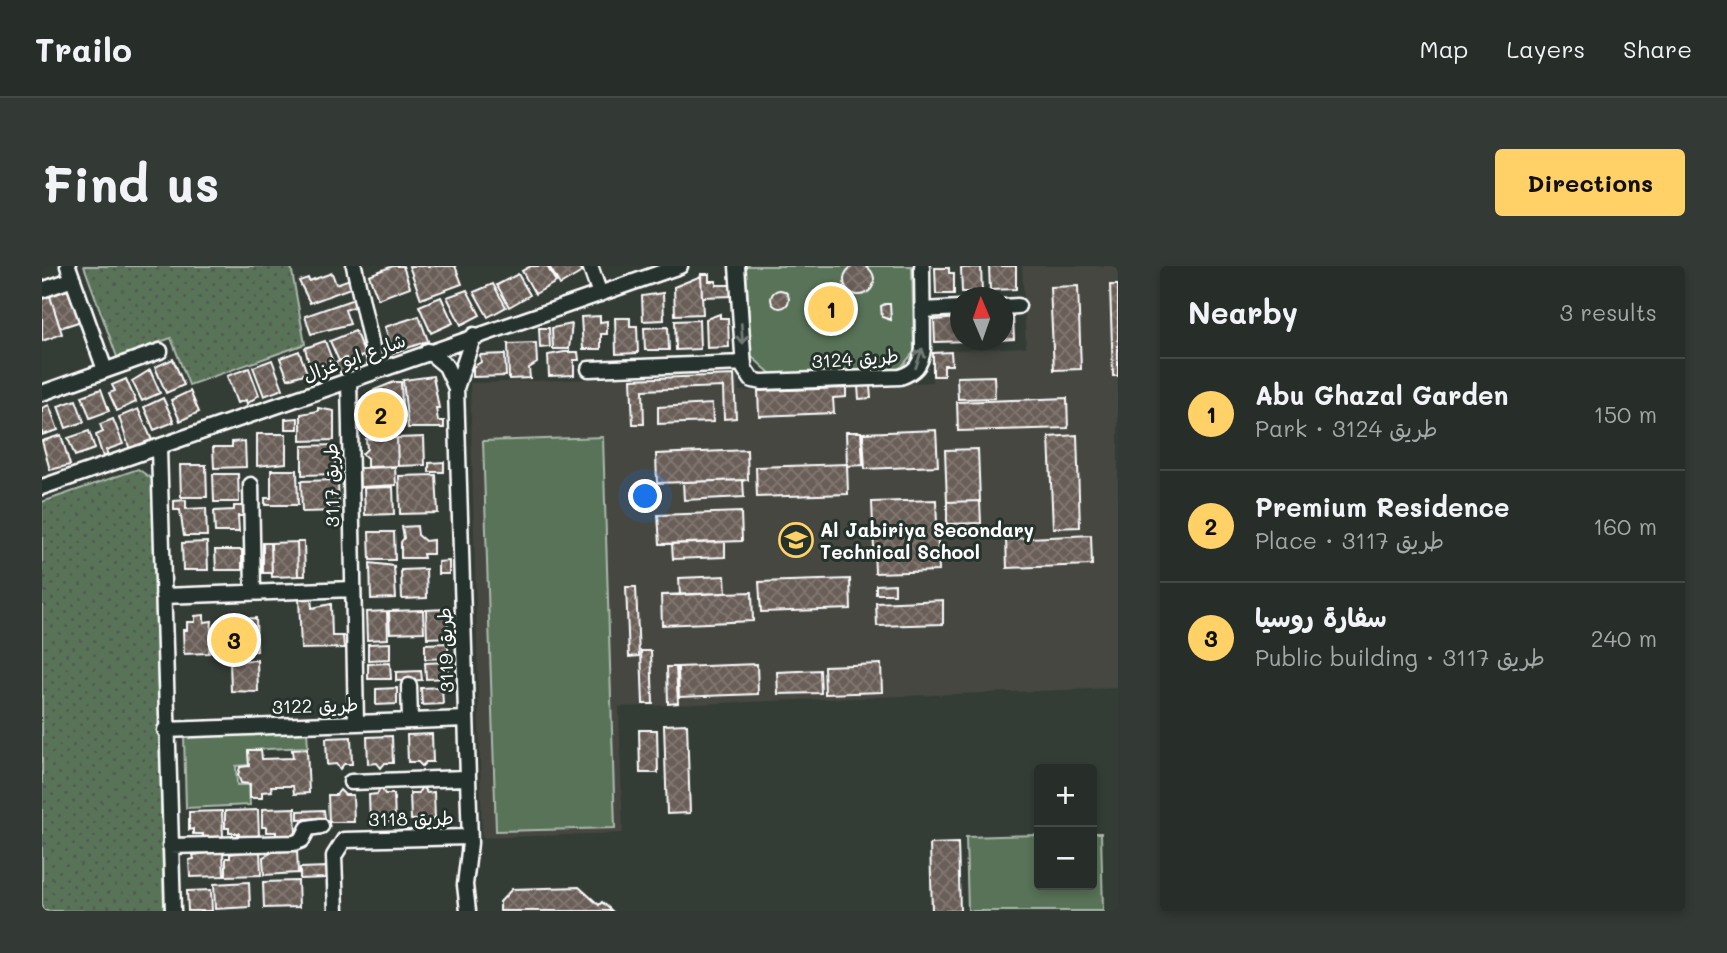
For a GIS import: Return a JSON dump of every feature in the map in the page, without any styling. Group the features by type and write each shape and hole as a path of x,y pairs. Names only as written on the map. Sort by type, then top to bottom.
{"street":[{"path":"354,266 377,370"},
{"path":"590,266 600,294"},
{"name":"شارع ابو غزال","path":"42,486 159,449 428,351 680,266"},
{"path":"589,369 744,363 737,266"},
{"name":"طريق 3124","path":"744,363 748,377 762,383 900,377 911,374 922,359 922,266"},
{"path":"42,290 71,272 105,370"},
{"path":"1013,306 1018,306"},
{"path":"923,310 950,309"},
{"path":"456,388 474,335"},
{"path":"42,393 160,351"},
{"path":"428,351 446,366 456,388"},
{"name":"طريق 3117","path":"349,380 356,723"},
{"name":"طريق 3119","path":"456,388 469,837 465,892 468,911"},
{"path":"159,449 165,730 173,911"},
{"path":"251,485 253,590"},
{"path":"163,596 253,590 353,589"},
{"path":"409,686 410,720"},
{"name":"طريق 3122","path":"165,730 466,719"},
{"path":"351,782 466,778"},
{"path":"170,846 294,844 302,840 308,828 321,825"},
{"name":"طريق 3118","path":"336,911 334,856 344,840 469,837"}],"shaded area":[{"name":"Al Jabiriya Secondary Technical School","path":"1022,266 1118,266 1118,688 619,707 623,833 482,838 470,383 738,374 739,391 932,382 931,351 1013,350 1013,348 1026,347"}],"green space":[{"path":"84,266 291,266 305,344 189,385 171,338 117,357"},
{"path":"746,266 912,266 914,352 899,370 771,374 751,356"},
{"path":"603,437 615,828 496,831 483,441"},
{"path":"138,469 152,479 164,911 42,911 42,502"},
{"path":"307,731 308,747 248,750 249,765 236,766 237,785 249,785 250,805 186,808 184,736"},
{"path":"1097,833 1101,833 1103,911 968,911 966,837 1034,835 1034,890 1097,890"}],"building":[{"path":"859,265 865,266 873,274 873,286 865,294 859,295 853,294 845,286 844,280 845,274 853,266"},
{"path":"393,266 403,266 410,287 378,299 369,275"},
{"path":"409,266 455,266 462,284 421,299"},
{"path":"531,266 547,266 556,282 535,294 522,271"},
{"path":"549,266 578,266 582,272 560,285"},
{"path":"989,266 1016,266 1016,289 990,287"},
{"path":"981,267 982,287 962,287 961,268"},
{"path":"935,268 949,268 949,273 954,273 954,287 950,287 950,294 936,294"},
{"path":"332,273 336,284 350,279 353,287 310,303 299,281 308,278 309,281"},
{"path":"518,274 530,295 509,307 497,285"},
{"path":"701,274 709,274 709,281 716,281 716,285 731,285 732,296 702,297"},
{"path":"701,276 703,314 675,315 674,287"},
{"path":"493,284 506,307 488,317 474,292"},
{"path":"1110,285 1118,285 1118,376 1113,376"},
{"path":"1078,286 1081,369 1054,370 1050,287"},
{"path":"70,289 81,321 60,328 50,296"},
{"path":"467,290 480,315 461,325 447,297"},
{"path":"780,290 786,293 789,299 786,305 780,308 774,305 771,299 774,293"},
{"path":"663,293 664,320 643,321 642,296"},
{"path":"50,296 62,334 42,341 42,299"},
{"path":"441,297 453,323 431,333 419,306"},
{"path":"354,299 357,306 345,310 350,324 311,334 305,316"},
{"path":"890,304 891,320 882,317 881,306"},
{"path":"720,314 720,318 728,318 729,347 707,348 706,319"},
{"path":"419,316 428,341 393,353 385,327"},
{"path":"600,316 600,322 607,321 607,334 601,334 601,349 583,349 581,317"},
{"path":"615,318 630,318 630,326 637,326 638,353 616,354"},
{"path":"950,319 950,342 935,342 934,320"},
{"path":"699,320 700,349 676,350 675,321"},
{"path":"572,324 569,349 553,349 552,328"},
{"path":"668,327 669,350 645,350 644,328"},
{"path":"539,328 549,328 550,347 540,348"},
{"path":"355,331 365,355 347,362 346,358 339,361 330,341"},
{"path":"325,341 334,365 321,370 325,379 314,383 305,348"},
{"path":"536,343 537,363 529,368 530,378 509,379 508,344"},
{"path":"299,351 307,373 288,379 280,358"},
{"path":"578,352 579,360 574,360 574,375 549,376 548,355"},
{"path":"951,352 952,365 944,365 944,376 933,376 933,353"},
{"path":"505,354 506,376 473,377 473,367 481,362 480,355"},
{"path":"346,358 350,369 340,373 335,363"},
{"path":"173,359 184,385 166,393 155,367"},
{"path":"272,360 283,389 264,396 253,367"},
{"path":"249,368 259,395 247,404 246,400 237,403 227,376"},
{"path":"150,370 160,393 142,401 132,381"},
{"path":"734,375 736,418 724,419 723,387 643,390 644,424 633,424 631,379"},
{"path":"433,376 439,408 436,408 438,421 444,421 444,428 408,428 403,380"},
{"path":"994,376 995,398 958,399 957,377"},
{"path":"126,379 136,402 117,411 109,393 115,391 112,385"},
{"path":"401,382 403,426 361,428 360,403 374,390"},
{"path":"858,386 870,386 871,398 859,399"},
{"path":"846,388 846,397 833,398 834,413 759,416 758,391"},
{"path":"101,389 109,411 90,418 82,396"},
{"path":"190,391 199,412 180,421 171,400"},
{"path":"163,398 174,422 154,430 144,407"},
{"path":"1067,398 1068,428 958,431 957,402"},
{"path":"76,400 84,422 66,428 58,406"},
{"path":"712,404 713,422 658,424 658,407"},
{"path":"49,405 58,430 42,435 42,408"},
{"path":"318,408 334,411 334,440 301,441 301,414 318,411"},
{"path":"138,409 152,440 130,450 119,417"},
{"path":"298,418 298,429 285,429 285,419"},
{"path":"113,419 123,444 106,450 108,455 103,457 96,435 103,432 100,424"},
{"path":"936,430 938,466 865,469 863,433"},
{"path":"89,431 95,449 75,456 68,438"},
{"path":"846,432 861,432 863,465 847,466"},
{"path":"257,434 286,434 286,463 257,466"},
{"path":"61,435 70,465 50,470 42,441"},
{"path":"1077,435 1080,527 1053,528 1049,437"},
{"path":"424,437 425,465 398,466 397,438"},
{"path":"397,438 398,466 367,467 367,458 362,454 367,449 366,439"},
{"path":"245,441 246,467 214,468 213,447 232,447 232,442"},
{"path":"335,445 335,474 302,475 302,446"},
{"path":"978,449 980,501 947,502 945,450"},
{"path":"747,450 748,480 657,483 656,454"},
{"path":"444,462 444,472 429,472 429,463"},
{"path":"847,464 848,494 757,497 756,467"},
{"path":"180,465 206,465 207,497 181,497"},
{"path":"395,467 396,485 360,487 359,468"},
{"path":"271,470 297,470 298,505 265,505 265,498 271,498"},
{"path":"213,474 238,474 239,502 214,502"},
{"path":"436,475 438,513 400,514 399,476"},
{"path":"338,480 339,511 302,512 301,481"},
{"path":"743,480 744,497 684,500 683,482"},
{"path":"393,487 394,514 365,515 364,488"},
{"path":"186,500 186,509 206,508 207,536 184,536 180,510 174,510 174,501"},
{"path":"936,500 939,571 875,573 872,502"},
{"path":"980,501 981,523 947,524 947,502"},
{"path":"234,506 244,506 245,516 238,516 239,532 215,532 214,511 234,510"},
{"path":"741,512 742,541 660,544 658,515"},
{"path":"417,526 418,535 425,541 433,540 433,554 423,554 424,558 401,558 401,542 404,538 402,527"},
{"path":"369,532 394,532 395,560 370,560"},
{"path":"1091,535 1092,565 1007,568 1006,539"},
{"path":"207,542 208,570 183,570 182,543"},
{"path":"297,542 304,542 305,576 298,576"},
{"path":"297,542 298,576 272,577 271,543"},
{"path":"725,542 725,557 673,559 672,544"},
{"path":"263,543 271,543 272,573 263,573"},
{"path":"215,550 242,550 242,570 216,570"},
{"path":"449,561 449,574 438,574 438,562"},
{"path":"370,563 394,566 396,598 371,599"},
{"path":"426,569 427,598 402,599 401,570"},
{"path":"725,576 726,593 680,595 679,578"},
{"path":"850,579 851,609 761,612 759,582"},
{"path":"895,584 895,594 876,594 876,585"},
{"path":"626,587 636,587 639,656 629,657"},
{"path":"752,592 753,621 662,625 661,595"},
{"path":"311,597 312,608 331,604 332,636 343,636 344,648 301,649 299,598"},
{"path":"943,600 943,624 877,626 876,603"},
{"path":"447,609 448,637 427,638 426,610"},
{"path":"423,610 424,632 390,633 389,611"},
{"path":"387,611 388,639 367,640 366,612"},
{"path":"204,615 204,622 212,621 209,653 184,654 183,630 187,630 187,622 195,622 195,616"},
{"path":"256,618 257,651 224,652 223,620"},
{"path":"390,643 390,659 368,660 368,644"},
{"path":"448,643 448,658 425,659 425,644"},
{"path":"641,651 651,651 653,704 643,704"},
{"path":"257,660 258,692 231,691 230,661"},
{"path":"448,662 448,678 426,679 425,663"},
{"path":"390,663 391,679 368,679 368,664"},
{"path":"757,664 758,694 679,697 678,667"},
{"path":"881,664 882,692 825,694 824,666"},
{"path":"667,667 676,667 678,703 668,704"},
{"path":"820,670 821,693 778,694 777,672"},
{"path":"421,671 422,680 396,681 396,672"},
{"path":"442,687 443,704 422,705 421,688"},
{"path":"397,688 397,704 376,705 376,689"},
{"path":"687,724 690,813 667,814 664,725"},
{"path":"639,730 657,730 658,773 640,773"},
{"path":"432,734 433,762 426,762 422,766 418,762 408,762 407,735"},
{"path":"392,736 393,763 385,763 381,768 377,763 368,764 367,737"},
{"path":"351,737 352,764 344,764 340,769 336,764 327,765 326,738"},
{"path":"307,749 309,793 294,794 293,786 271,786 272,791 262,792 262,798 250,798 250,784 241,783 238,775 240,767 249,766 248,750 261,750 262,759 293,758 292,750"},
{"path":"422,787 427,793 434,792 435,819 411,820 410,793 418,793"},
{"path":"381,788 385,794 394,794 395,821 370,822 369,795 377,794"},
{"path":"340,790 345,795 353,795 354,822 329,822 328,795 336,795"},
{"path":"295,808 296,835 276,836 276,832 266,832 266,827 262,827 262,809"},
{"path":"258,810 259,836 239,837 239,833 229,833 229,828 225,828 225,811"},
{"path":"324,810 325,818 298,819 298,811"},
{"path":"222,811 223,837 203,838 203,834 193,834 193,829 189,830 189,812"},
{"path":"958,843 960,911 932,911 930,844"},
{"path":"278,849 297,849 298,873 264,875 263,857"},
{"path":"260,850 261,875 226,876 226,858 230,858 230,854"},
{"path":"223,851 224,876 190,877 189,860 194,859 193,855"},
{"path":"327,867 327,878 300,879 300,868"},
{"path":"298,881 299,907 264,908 263,882"},
{"path":"249,882 250,907 215,909 214,884"},
{"path":"579,887 599,905 602,902 612,911 500,911 500,902 512,889"},
{"path":"211,890 212,911 188,911 187,891"}],"place":[{"name":"Abu Ghazal Garden","path":"831,309"},
{"name":"Premium Residence","path":"381,415"},
{"name":"Al Jabiriya Secondary Technical School","path":"796,540"},
{"name":"سفارة روسيا","path":"234,640"}]}
